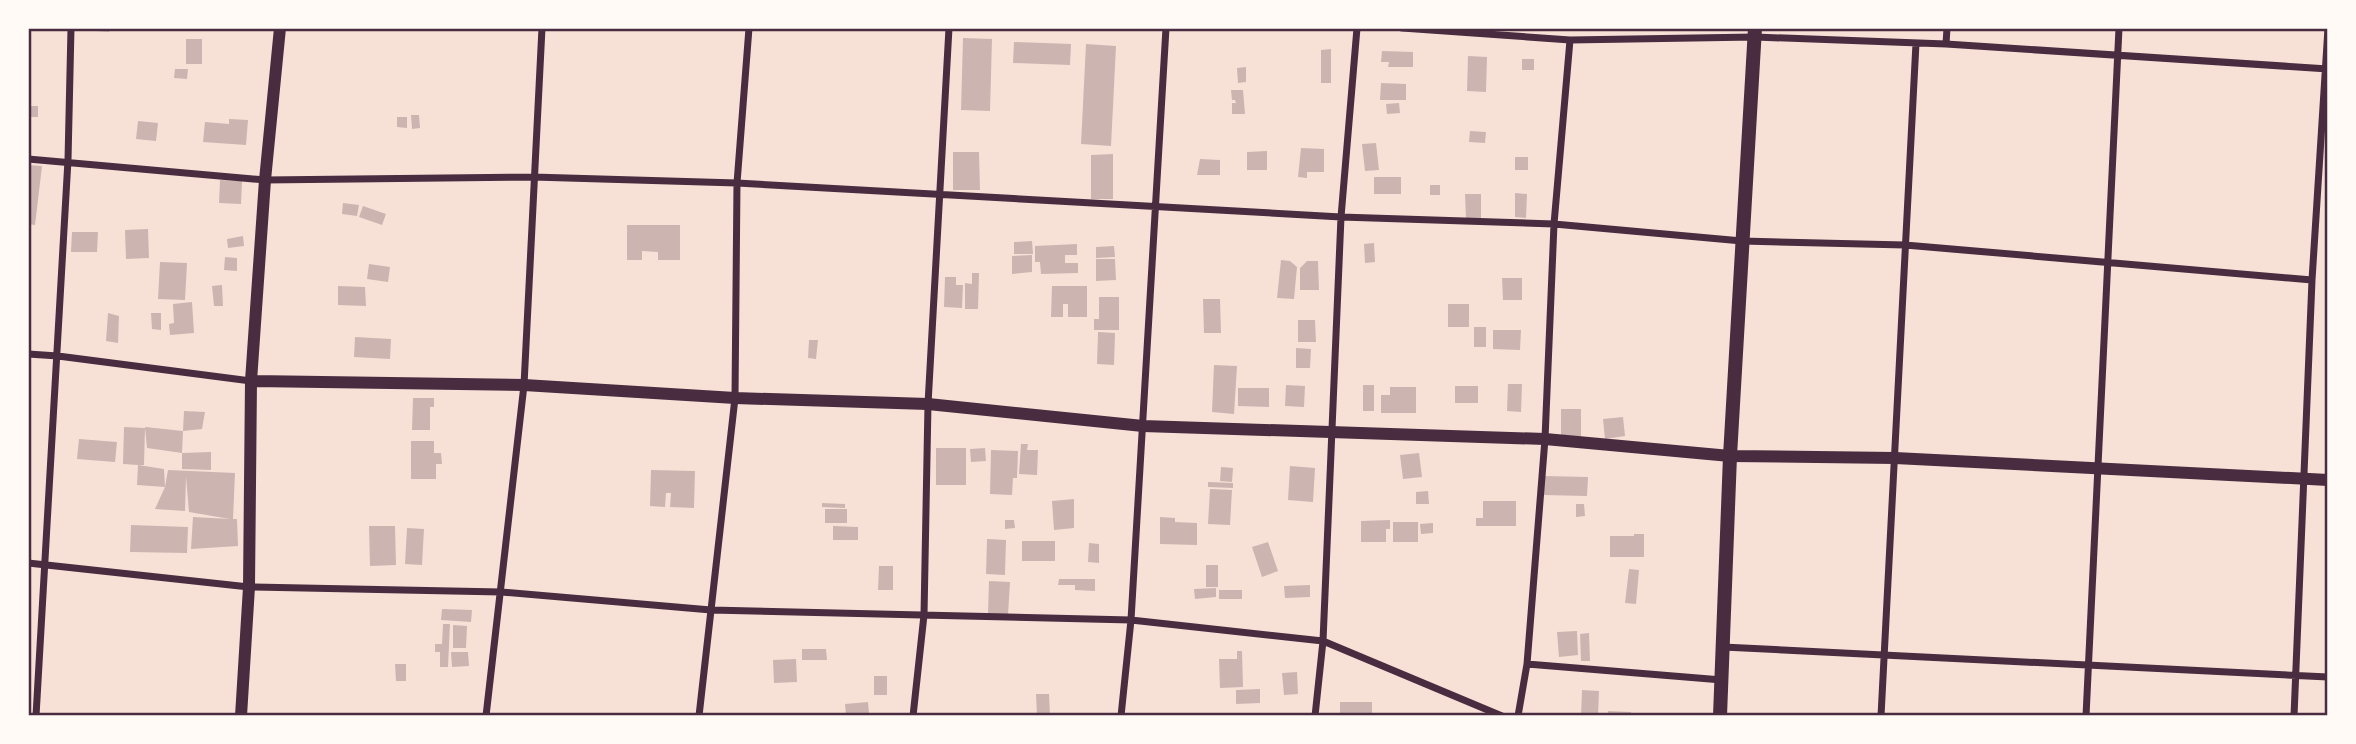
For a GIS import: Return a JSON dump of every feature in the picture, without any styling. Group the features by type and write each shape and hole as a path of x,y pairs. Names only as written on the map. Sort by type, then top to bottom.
{"main road":[{"path":"1720,716 1730,456 1755,33"}],"street":[{"path":"36,716 68,160 71,28"},
{"path":"241,716 249,587 251,381 265,180 281,28"},
{"path":"486,716 524,385 542,28"},
{"path":"699,716 735,398 737,183 749,28"},
{"path":"913,716 924,615 929,404 948,28"},
{"path":"1121,716 1131,620 1166,28"},
{"path":"1315,716 1324,641 1341,217 1357,28"},
{"path":"1402,28 1570,40 1755,33 2327,69"},
{"path":"1946,44 1947,28"},
{"path":"2086,716 2119,28"},
{"path":"2294,716 2302,479 2328,28"},
{"path":"1518,716 1527,664 1545,439 1554,224 1570,40"},
{"path":"1881,716 1916,43"},
{"path":"28,159 68,160 265,180 533,177 737,183 1341,217 1554,224 1742,241 1905,246 2312,280"},
{"path":"28,354 251,381 524,385 735,398 929,404 1143,426 1545,439 1730,456 1895,458 2328,480"},
{"path":"28,564 249,587 500,592 710,610 1131,620 1324,641 1502,716"},
{"path":"1723,647 2328,677"},
{"path":"1527,664 1722,680"}],"building":[{"path":"82,28 110,28 109,32"},
{"path":"963,38 992,39 990,111 961,110"},
{"path":"186,39 202,39 202,64 186,64"},
{"path":"1014,42 1071,44 1070,65 1013,63"},
{"path":"1086,44 1116,46 1111,146 1081,144"},
{"path":"1331,49 1331,83 1321,83 1321,50"},
{"path":"1382,51 1413,52 1413,67 1388,67 1389,62 1381,62"},
{"path":"1468,56 1487,57 1486,92 1467,91"},
{"path":"1522,59 1534,59 1534,70 1522,70"},
{"path":"1246,67 1246,82 1238,83 1237,68"},
{"path":"175,69 188,69 187,79 174,78"},
{"path":"1381,83 1406,84 1406,100 1380,100"},
{"path":"1231,90 1243,90 1245,114 1232,114 1232,103 1236,103 1232,100"},
{"path":"1399,103 1400,113 1387,114 1386,104"},
{"path":"28,106 38,106 38,117 28,117"},
{"path":"411,115 419,115 420,128 412,129"},
{"path":"397,117 407,117 407,128 397,127"},
{"path":"229,119 248,120 246,145 203,142 205,122 229,124"},
{"path":"138,121 158,123 156,141 136,139"},
{"path":"1470,131 1486,132 1485,143 1469,142"},
{"path":"1376,143 1379,170 1365,171 1362,144"},
{"path":"1301,148 1324,149 1324,172 1307,172 1307,178 1298,177"},
{"path":"1267,151 1267,170 1247,170 1247,152"},
{"path":"953,152 979,152 980,190 953,190"},
{"path":"1113,154 1113,199 1091,199 1091,155"},
{"path":"1515,157 1528,157 1528,170 1515,170"},
{"path":"1200,159 1220,160 1220,175 1197,175"},
{"path":"28,165 42,166 35,225 28,224"},
{"path":"1374,177 1401,177 1401,194 1374,194"},
{"path":"220,180 242,181 241,204 219,203"},
{"path":"1430,185 1440,185 1440,195 1430,195"},
{"path":"1515,193 1527,194 1526,218 1515,217"},
{"path":"1465,194 1481,194 1481,219 1466,219"},
{"path":"343,203 359,205 357,216 342,214"},
{"path":"363,206 386,214 382,225 359,217"},
{"path":"627,225 680,225 680,260 658,260 658,252 642,251 642,260 627,260"},
{"path":"148,229 149,258 126,259 125,230"},
{"path":"72,232 98,232 97,252 71,252"},
{"path":"243,236 244,246 228,248 227,239"},
{"path":"1032,241 1033,254 1014,254 1014,242"},
{"path":"1374,243 1375,262 1365,263 1364,244"},
{"path":"1077,244 1077,255 1065,255 1065,263 1078,263 1078,273 1041,274 1040,262 1035,262 1035,246"},
{"path":"1114,246 1115,257 1096,258 1096,247"},
{"path":"1032,255 1032,272 1012,274 1012,256"},
{"path":"225,257 237,258 237,271 224,270"},
{"path":"1096,259 1115,259 1116,280 1096,281"},
{"path":"1281,260 1290,261 1297,267 1294,299 1277,298"},
{"path":"1307,261 1318,261 1319,290 1300,290 1300,268"},
{"path":"160,262 187,263 185,300 158,299"},
{"path":"369,264 390,267 388,282 367,279"},
{"path":"972,273 979,273 978,309 965,309 965,283 972,284"},
{"path":"945,277 956,277 956,285 963,285 962,308 944,307"},
{"path":"1502,278 1522,278 1522,300 1503,300"},
{"path":"222,285 223,306 214,306 212,286"},
{"path":"338,286 365,287 366,306 338,305"},
{"path":"1052,286 1087,286 1087,317 1068,317 1068,304 1063,304 1063,317 1051,317"},
{"path":"1099,297 1119,297 1119,330 1094,330 1094,319 1099,319"},
{"path":"1203,299 1220,299 1221,333 1204,333"},
{"path":"192,302 194,333 170,335 169,324 174,323 173,304"},
{"path":"1448,304 1469,304 1469,327 1448,327"},
{"path":"108,313 119,316 118,343 106,341"},
{"path":"151,313 161,313 161,330 152,329"},
{"path":"1298,320 1315,320 1316,342 1298,342"},
{"path":"1474,327 1486,327 1486,347 1474,347"},
{"path":"1493,330 1521,330 1520,350 1493,349"},
{"path":"1098,332 1115,333 1114,365 1097,364"},
{"path":"355,337 391,339 390,359 354,357"},
{"path":"809,340 818,340 816,359 808,358"},
{"path":"1296,348 1311,349 1310,368 1296,368"},
{"path":"1214,365 1237,366 1234,414 1212,412"},
{"path":"1508,384 1522,384 1521,412 1507,411"},
{"path":"1286,385 1305,386 1304,407 1285,406"},
{"path":"1363,385 1374,385 1374,411 1363,411"},
{"path":"1455,386 1478,386 1478,403 1455,403"},
{"path":"1390,387 1416,387 1416,413 1381,413 1381,395 1390,395"},
{"path":"1238,388 1269,388 1269,407 1238,406"},
{"path":"413,398 434,398 434,407 430,407 430,430 412,430"},
{"path":"1561,409 1581,409 1581,437 1561,437"},
{"path":"184,411 205,412 202,429 183,431"},
{"path":"1623,417 1625,436 1605,439 1603,419"},
{"path":"124,427 145,428 144,465 123,464"},
{"path":"145,427 183,431 182,453 147,448"},
{"path":"79,439 117,442 115,462 77,459"},
{"path":"411,441 434,441 434,453 441,453 442,464 436,464 436,479 411,479"},
{"path":"1021,444 1028,444 1027,450 1038,450 1037,475 1019,474"},
{"path":"936,448 966,448 966,485 936,485"},
{"path":"985,448 986,461 971,462 970,449"},
{"path":"991,450 1018,451 1017,478 1013,478 1012,495 990,494"},
{"path":"211,452 211,470 182,469 182,453"},
{"path":"1419,453 1422,477 1403,479 1400,455"},
{"path":"138,465 164,469 165,487 137,485"},
{"path":"1290,466 1315,468 1313,502 1288,500"},
{"path":"1221,467 1233,468 1232,482 1220,481"},
{"path":"168,470 235,473 233,519 237,519 238,546 191,549 193,517 230,519 189,512 186,476 185,511 155,509 165,487"},
{"path":"651,470 695,471 694,508 670,507 671,493 666,493 665,507 650,506"},
{"path":"1544,476 1588,477 1587,496 1543,495"},
{"path":"1208,482 1233,483 1233,488 1208,487"},
{"path":"1210,489 1232,490 1230,525 1208,524"},
{"path":"1428,491 1429,504 1416,504 1416,492"},
{"path":"1074,499 1074,528 1054,530 1052,501"},
{"path":"1483,501 1516,501 1516,526 1476,526 1476,518 1483,518"},
{"path":"822,503 845,504 845,508 822,507"},
{"path":"1576,504 1584,504 1585,516 1576,517"},
{"path":"825,509 847,509 847,523 825,523"},
{"path":"1160,517 1175,518 1175,522 1197,523 1197,545 1160,544"},
{"path":"1005,520 1014,520 1015,528 1005,529"},
{"path":"1390,520 1390,529 1386,529 1386,542 1361,542 1361,521"},
{"path":"1393,522 1418,522 1418,542 1393,542"},
{"path":"1433,523 1433,533 1421,534 1420,524"},
{"path":"131,525 188,527 187,553 130,552"},
{"path":"369,526 395,526 396,565 370,566"},
{"path":"833,526 858,527 858,540 833,540"},
{"path":"407,528 424,529 422,565 405,564"},
{"path":"1644,534 1644,557 1610,557 1610,536"},
{"path":"987,539 1006,540 1005,575 986,574"},
{"path":"1022,541 1055,541 1055,561 1022,561"},
{"path":"1268,542 1278,571 1262,577 1252,547"},
{"path":"1089,543 1099,544 1099,563 1088,562"},
{"path":"1206,565 1218,565 1218,587 1206,587"},
{"path":"879,566 893,566 893,590 878,590"},
{"path":"1629,569 1639,570 1636,604 1625,603"},
{"path":"1059,579 1095,579 1095,591 1075,590 1075,585 1058,585"},
{"path":"989,581 1010,582 1008,615 988,614"},
{"path":"1310,585 1310,597 1285,598 1284,586"},
{"path":"1216,588 1216,597 1195,599 1194,589"},
{"path":"1219,590 1242,590 1242,599 1219,599"},
{"path":"442,609 472,610 471,622 441,620"},
{"path":"443,624 450,624 448,667 440,667 440,652 435,652 435,644 442,644"},
{"path":"453,625 467,626 466,648 453,648"},
{"path":"1577,631 1578,655 1559,657 1557,632"},
{"path":"1589,633 1590,661 1581,661 1580,634"},
{"path":"802,649 826,649 827,660 802,660"},
{"path":"1237,651 1242,651 1243,687 1220,688 1219,659 1237,659"},
{"path":"451,652 468,652 469,666 452,667"},
{"path":"796,659 797,682 774,683 773,660"},
{"path":"395,664 406,664 406,681 396,681"},
{"path":"1297,672 1298,694 1284,695 1282,673"},
{"path":"874,676 887,676 887,695 874,695"},
{"path":"1260,689 1260,703 1236,704 1236,690"},
{"path":"1582,690 1599,691 1598,716 1581,716"},
{"path":"1036,694 1049,694 1050,716 1037,716"},
{"path":"868,702 869,714 846,715 845,704"},
{"path":"1340,702 1372,702 1372,714 1340,714"},
{"path":"1608,711 1631,712 1631,716 1608,716"}]}
